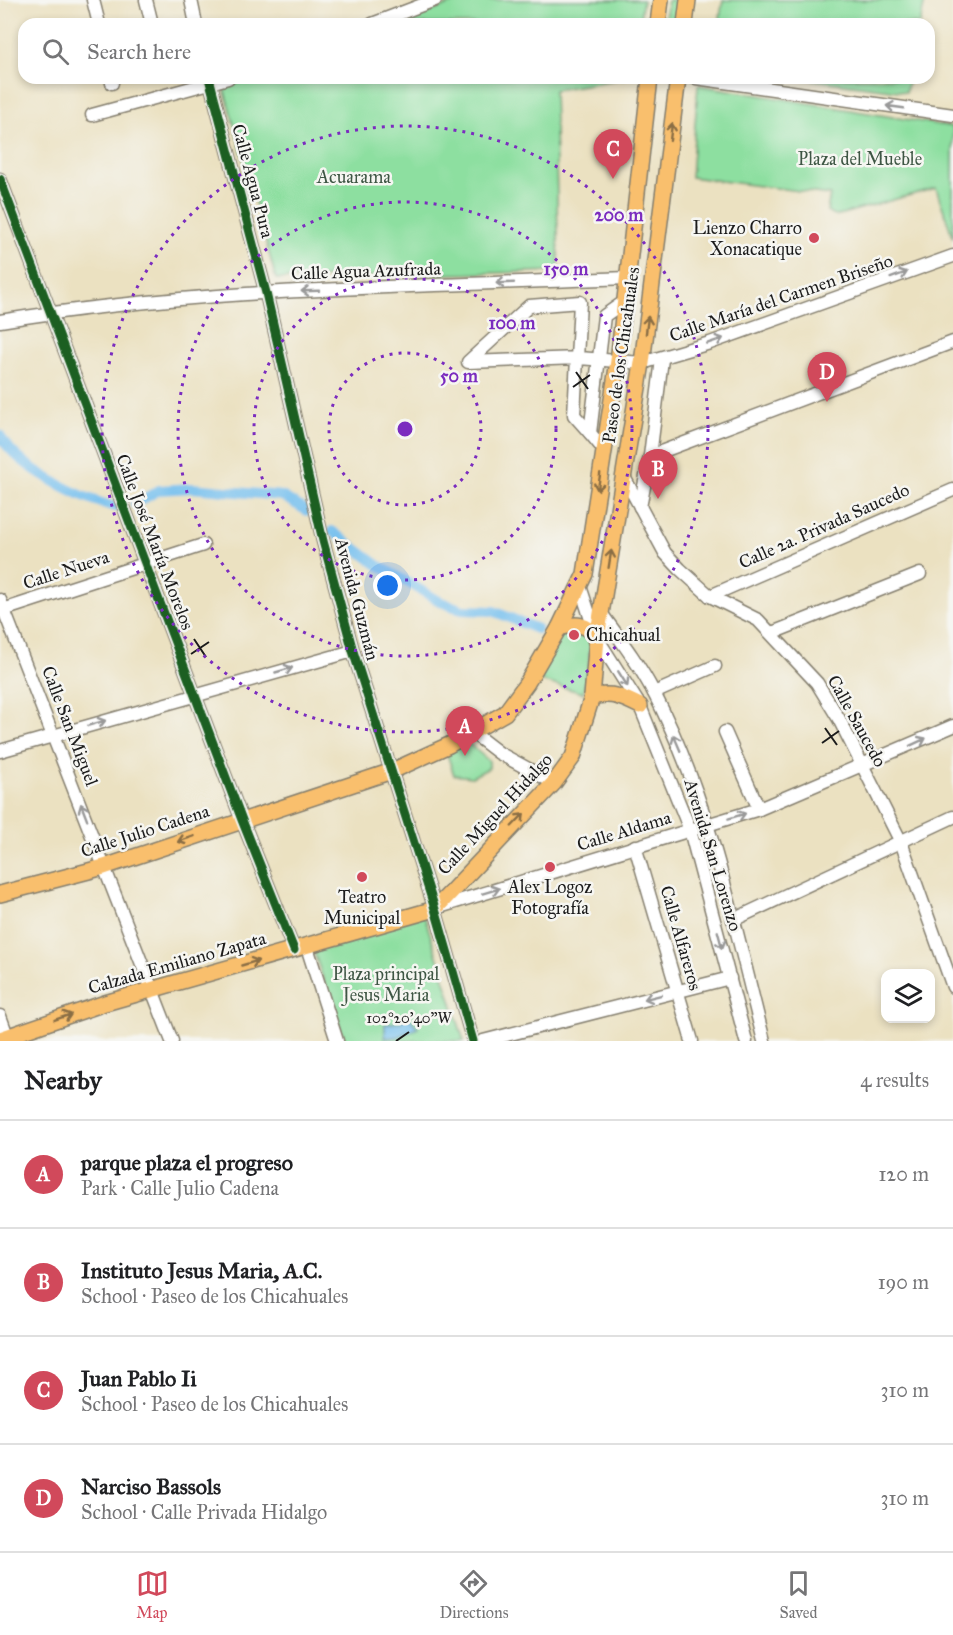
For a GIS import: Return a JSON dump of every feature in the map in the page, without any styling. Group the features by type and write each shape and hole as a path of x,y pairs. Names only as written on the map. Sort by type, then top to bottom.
{"main road":[{"path":"659,18 661,0"},
{"path":"686,18 688,0"},
{"name":"Paseo de los Chicahuales","path":"559,628 583,582 618,362 649,84"},
{"name":"Paseo de los Chicahuales","path":"597,638 642,363 677,84"},
{"path":"583,582 598,588 606,585"},
{"path":"559,628 582,625 592,631 597,638"},
{"name":"Calle Julio Cadena","path":"0,894 104,867 392,771 472,733 505,713 527,682 559,628"},
{"name":"Calle Miguel Hidalgo","path":"435,909 554,783 573,757 592,698 597,638"},
{"path":"592,698 606,693 639,706"},
{"name":"Calzada Emiliano Zapata","path":"5,1039 105,1003 152,992 435,909"}],"street":[{"path":"93,0 98,18"},
{"path":"146,0 150,18"},
{"path":"191,0 195,18"},
{"path":"388,18 435,0"},
{"path":"92,115 200,84"},
{"name":"Calle Agua Pura","path":"211,84 266,293"},
{"path":"738,84 953,115"},
{"name":"Calle José María Morelos","path":"0,179 242,820 300,949 338,1041"},
{"name":"Calle María del Carmen Briseño","path":"579,358 580,302 553,302 529,306 468,362 579,358 642,363 662,359 953,256"},
{"name":"Calle Agua Azufrada","path":"0,321 51,313 266,293 626,278"},
{"name":"Avenida Guzmán","path":"266,293 323,541 352,651 435,909 473,1041"},
{"path":"590,433 604,316 624,302"},
{"path":"650,456 953,342"},
{"path":"579,358 574,416 604,450"},
{"path":"640,507 650,456 662,359"},
{"name":"Calle Saucedo","path":"623,475 665,553 710,596 758,620 817,683 839,719 901,842 953,987"},
{"name":"Calle 2a. Privada Saucedo","path":"710,596 953,490"},
{"name":"Calle Nueva","path":"1,607 203,545"},
{"path":"772,633 920,574"},
{"name":"Avenida San Lorenzo","path":"583,582 597,638 639,706 690,830 746,1041"},
{"name":"Calle San Miguel","path":"1,607 55,735 172,1041"},
{"name":"Avenida San Lorenzo","path":"602,613 654,693 680,749 707,825 764,1041"},
{"path":"0,751 352,651"},
{"path":"654,693 715,666"},
{"name":"Calle Aldama","path":"435,909 635,846 759,810 863,767 953,726"},
{"path":"725,732 759,810"},
{"path":"472,733 499,753 554,783"},
{"path":"733,920 953,817"},
{"name":"Calle Alfareros","path":"635,846 692,1041"},
{"path":"483,1041 730,978"},
{"path":"0,1016 5,1039"}],"green space":[{"path":"462,0 643,0 640,18 413,18"},
{"path":"668,0 679,0 678,18 665,18"},
{"path":"723,0 925,0 921,18 720,17"},
{"name":"Acuarama","path":"235,84 590,84 554,90 559,271 276,279 224,88"},
{"path":"844,84 908,84 906,92"},
{"name":"Plaza del Mueble","path":"698,85 953,127 953,238 936,188 835,216 827,211 830,195 691,177"},
{"path":"574,628 590,640 589,664 583,693 534,679 558,637"},
{"path":"468,743 489,761 489,768 472,777 454,775 446,751"},
{"name":"Plaza principal Jesus Maria","path":"424,915 464,1041 345,1041 312,947"}],"water":[{"path":"408,1016 418,1028 397,1037 385,1038 385,1024 400,1022"}],"waterway":[{"path":"0,435 20,459 51,480 86,497 116,507"},
{"path":"135,504 159,490 192,488 282,496 307,511"},
{"path":"332,531 378,565 441,602 463,610 493,611 537,629"}],"cycle path":[{"path":"211,84 266,293 323,541 353,651 435,909 473,1041"},
{"path":"0,179 242,820 294,950"}],"place":[{"name":"Juan Pablo Ii","path":"613,179"},
{"name":"Lienzo Charro Xonacatique","path":"814,238"},
{"name":"Narciso Bassols","path":"827,402"},
{"name":"Instituto Jesus Maria, A.C.","path":"658,499"},
{"name":"Chicahual","path":"574,635"},
{"name":"parque plaza el progreso","path":"465,756"},
{"name":"Alex Logoz Fotografía","path":"550,867"},
{"name":"Teatro Municipal","path":"362,877"}]}
